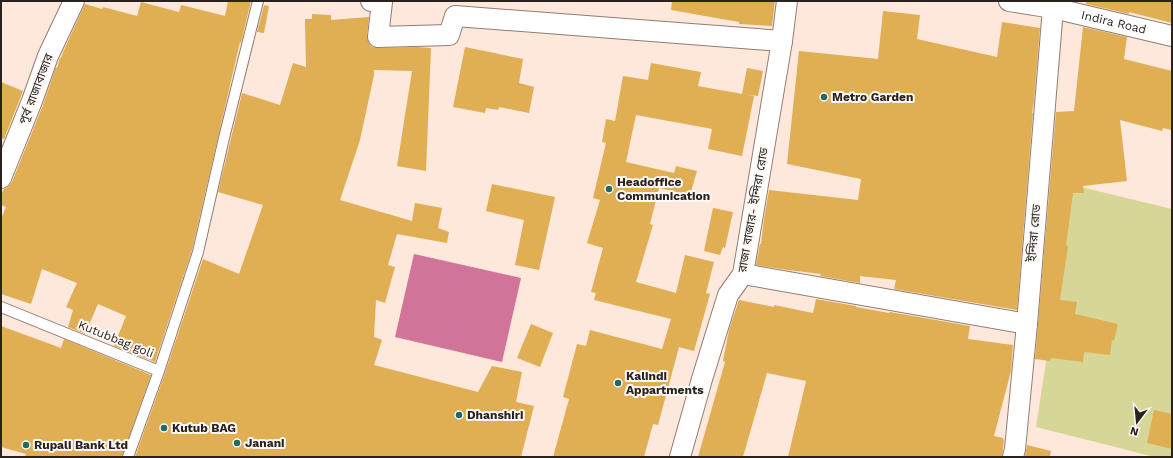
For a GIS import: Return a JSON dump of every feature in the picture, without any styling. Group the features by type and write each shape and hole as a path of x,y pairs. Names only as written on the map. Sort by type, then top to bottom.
{"street":[{"name":"পূর্ব রাজাবাজার","path":"1,178 32,101 48,56 74,1"},
{"path":"371,1 382,2 378,37 449,35 455,16 782,41"},
{"name":"রাজা বাজার- ইন্দিরা রোড","path":"680,457 728,295 743,274 782,41 787,1"},
{"name":"Indira Road","path":"1009,1 1053,8 1172,36"},
{"name":"ইন্দিরা রোড","path":"1013,457 1027,324 1053,8"},
{"path":"743,274 1027,324"}],"lane":[{"path":"159,371 198,252 258,1"},
{"name":"Kutubbag goli","path":"1,307 159,371 128,457"}],"green space":[{"path":"1073,185 1172,209 1172,457 1155,457 1036,427"}],"shaded area":[{"path":"414,254 521,278 502,362 395,337"}],"building":[{"path":"228,1 251,1 241,43 240,42 192,250 155,362 114,346 126,316 98,304 85,334 68,327 73,310 66,307 77,283 42,269 31,304 1,294 1,219 6,207 1,205 1,195 4,189 12,182 43,105 56,67 57,68 60,58 85,4 137,16 141,2 179,12 181,5 225,16"},
{"path":"672,1 775,1 772,26 739,24 739,22 671,10"},
{"path":"1086,1 1172,1 1172,23 1129,12 1129,14 1086,4"},
{"path":"264,5 269,6 264,33 257,32"},
{"path":"883,11 920,15 917,39 997,57 1002,22 1040,28 1017,310 894,289 896,280 860,276 860,283 820,276 821,274 756,265 761,244 769,190 858,200 861,179 787,164 799,51 878,59"},
{"path":"312,14 331,15 331,20 369,17 367,36 368,42 372,47 431,48 426,171 397,166 412,71 374,70 360,140 340,200 412,221 415,203 442,208 438,228 449,232 447,243 397,234 388,265 395,267 385,303 376,300 374,337 382,340 374,365 478,392 492,366 522,372 516,402 534,406 521,457 135,457 203,259 239,274 263,205 218,192 242,93 280,105 293,63 306,67 305,19 312,19"},
{"path":"1083,27 1127,37 1124,59 1172,71 1172,130 1163,128 1162,131 1120,120 1127,181 1083,186 1084,193 1073,193 1066,246 1068,246 1060,300 1077,302 1075,314 1118,324 1114,341 1112,340 1110,355 1084,352 1083,362 1051,358 1050,361 1035,359 1056,112 1074,111"},
{"path":"465,47 523,59 519,83 534,87 529,113 499,107 498,110 486,108 485,113 453,107"},
{"path":"651,63 701,72 698,86 754,96 742,156 708,149 712,129 636,115 626,162 674,173 676,166 697,171 690,195 659,188 650,224 653,225 636,282 676,293 685,255 714,262 706,293 710,294 694,351 679,347 658,425 653,424 644,457 553,457 569,399 563,397 577,344 586,346 590,330 662,349 671,319 594,300 596,293 591,292 603,248 587,243 600,200 593,198 606,143 602,142 606,119 615,121 623,76 648,80"},
{"path":"747,68 763,71 758,96 742,94"},
{"path":"1,82 23,91 4,139 1,138"},
{"path":"492,184 555,197 539,270 515,265 524,220 486,211"},
{"path":"713,208 733,212 725,248 723,247 720,255 704,251"},
{"path":"816,299 970,326 968,339 1013,345 1011,371 994,436 1003,438 1004,440 1002,457 788,457 806,381 767,373 743,457 698,457 725,362 723,361 729,330 739,300 813,313"},
{"path":"531,324 553,333 540,367 517,358"},
{"path":"1,326 61,348 64,339 151,375 122,457 25,457 26,454 1,447"},
{"path":"1154,410 1172,414 1172,449 1147,443"},
{"path":"1027,445 1051,451 1050,457 1025,457"}],"place":[{"name":"Metro Garden","path":"824,97"},
{"name":"Headoffice Communication","path":"609,189"},
{"name":"Kalindi Appartments","path":"618,383"},
{"name":"Dhanshiri","path":"459,415"},
{"name":"Kutub BAG","path":"164,428"},
{"name":"Janani","path":"237,443"},
{"name":"Rupali Bank Ltd","path":"26,445"}]}
